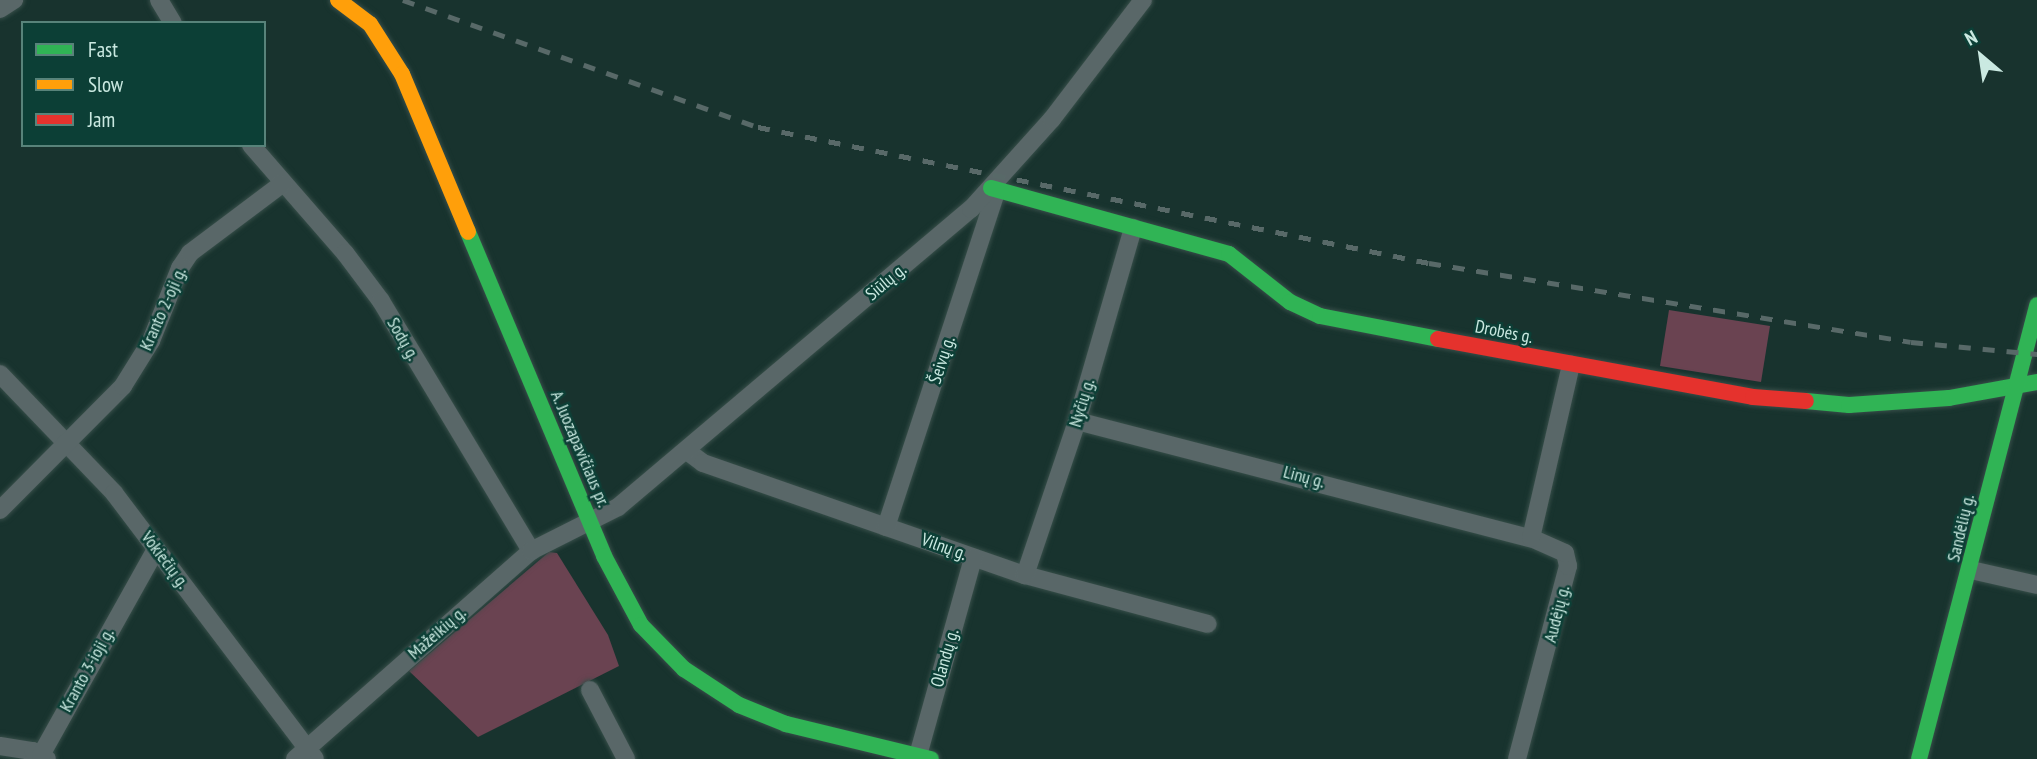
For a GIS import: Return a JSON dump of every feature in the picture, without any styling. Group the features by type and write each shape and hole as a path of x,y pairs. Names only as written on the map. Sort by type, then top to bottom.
{"street":[{"path":"0,9 14,0"},
{"path":"159,0 172,21"},
{"name":"A. Juozapavičiaus pr.","path":"338,0 362,5 402,74 615,582 641,625 710,688 786,724 922,758"},
{"name":"Siūlų g.","path":"590,523 618,507 687,452 994,190 1143,0"},
{"name":"Sodų g.","path":"253,147 282,184 345,253 381,301 531,551"},
{"name":"Kranto 2-oji g.","path":"0,510 68,445 138,365 190,253 282,184"},
{"name":"Drobės g.","path":"994,190 1229,254 1290,302 1320,316 1571,365 1753,397 1849,405 1949,398 2037,382"},
{"name":"Šeivų g.","path":"886,527 994,190"},
{"name":"Nyčių g.","path":"1025,575 1077,421 1133,228"},
{"name":"Sandėlių g.","path":"1919,759 1971,569 2014,386 2037,305"},
{"path":"1531,538 1571,365"},
{"name":"Vokiečių g.","path":"2,380 114,493 306,756"},
{"name":"Linų g.","path":"1077,421 1531,538"},
{"name":"Vilnų g.","path":"687,452 703,463 973,558 1025,575 1208,624"},
{"name":"Mažeikių g.","path":"306,756 531,551 590,523"},
{"name":"Audėjų g.","path":"1517,759 1568,566 1564,553 1531,538"},
{"name":"Kranto 3-ioji g.","path":"0,746 44,757 156,549"},
{"name":"Olandų g.","path":"922,758 973,558"},
{"path":"1971,569 2037,585"},
{"path":"590,690 626,759"}],"shaded area":[{"path":"1669,310 1770,326 1761,382 1660,366"},
{"path":"549,552 557,553 608,635 619,666 478,737 409,671"}],"railway":[{"path":"403,0 758,127 1429,263 1911,342 2037,354"}],"traffic: fast":[{"path":"991,188 1229,254 1290,302 1320,316 1438,339"},
{"path":"468,232 604,556 641,625 684,669 739,705 786,724 931,759"},
{"path":"1919,759 2037,305"},
{"path":"1806,401 1849,405 1949,398 2037,382"}],"traffic: slow":[{"path":"338,0 370,24 402,74 468,232"}],"traffic: jam":[{"path":"1438,339 1753,397 1806,401"}]}
